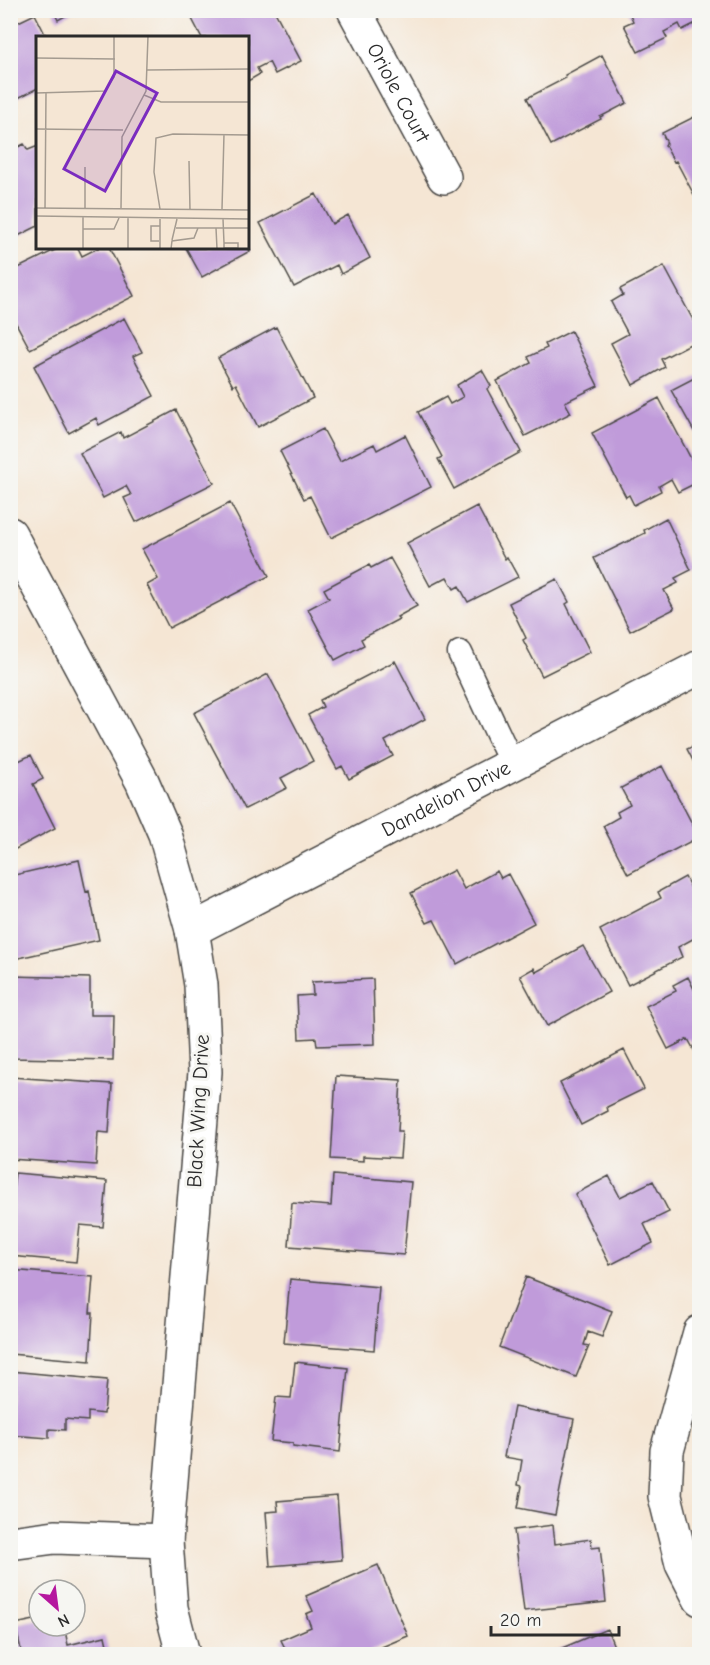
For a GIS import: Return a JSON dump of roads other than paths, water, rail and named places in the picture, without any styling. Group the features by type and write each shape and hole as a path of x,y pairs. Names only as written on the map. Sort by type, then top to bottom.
{"street":[{"name":"Oriole Court","path":"354,10 444,177"},
{"name":"Black Wing Drive","path":"10,534 142,781 165,834 192,930 201,985 205,1072 166,1541 171,1608 183,1654"},
{"name":"Dandelion Drive","path":"192,930 699,667"},
{"path":"699,1332 667,1450 665,1496 682,1564 699,1599"},
{"path":"10,1543 54,1537 166,1541"}],"lane":[{"path":"460,653 512,765"}]}
